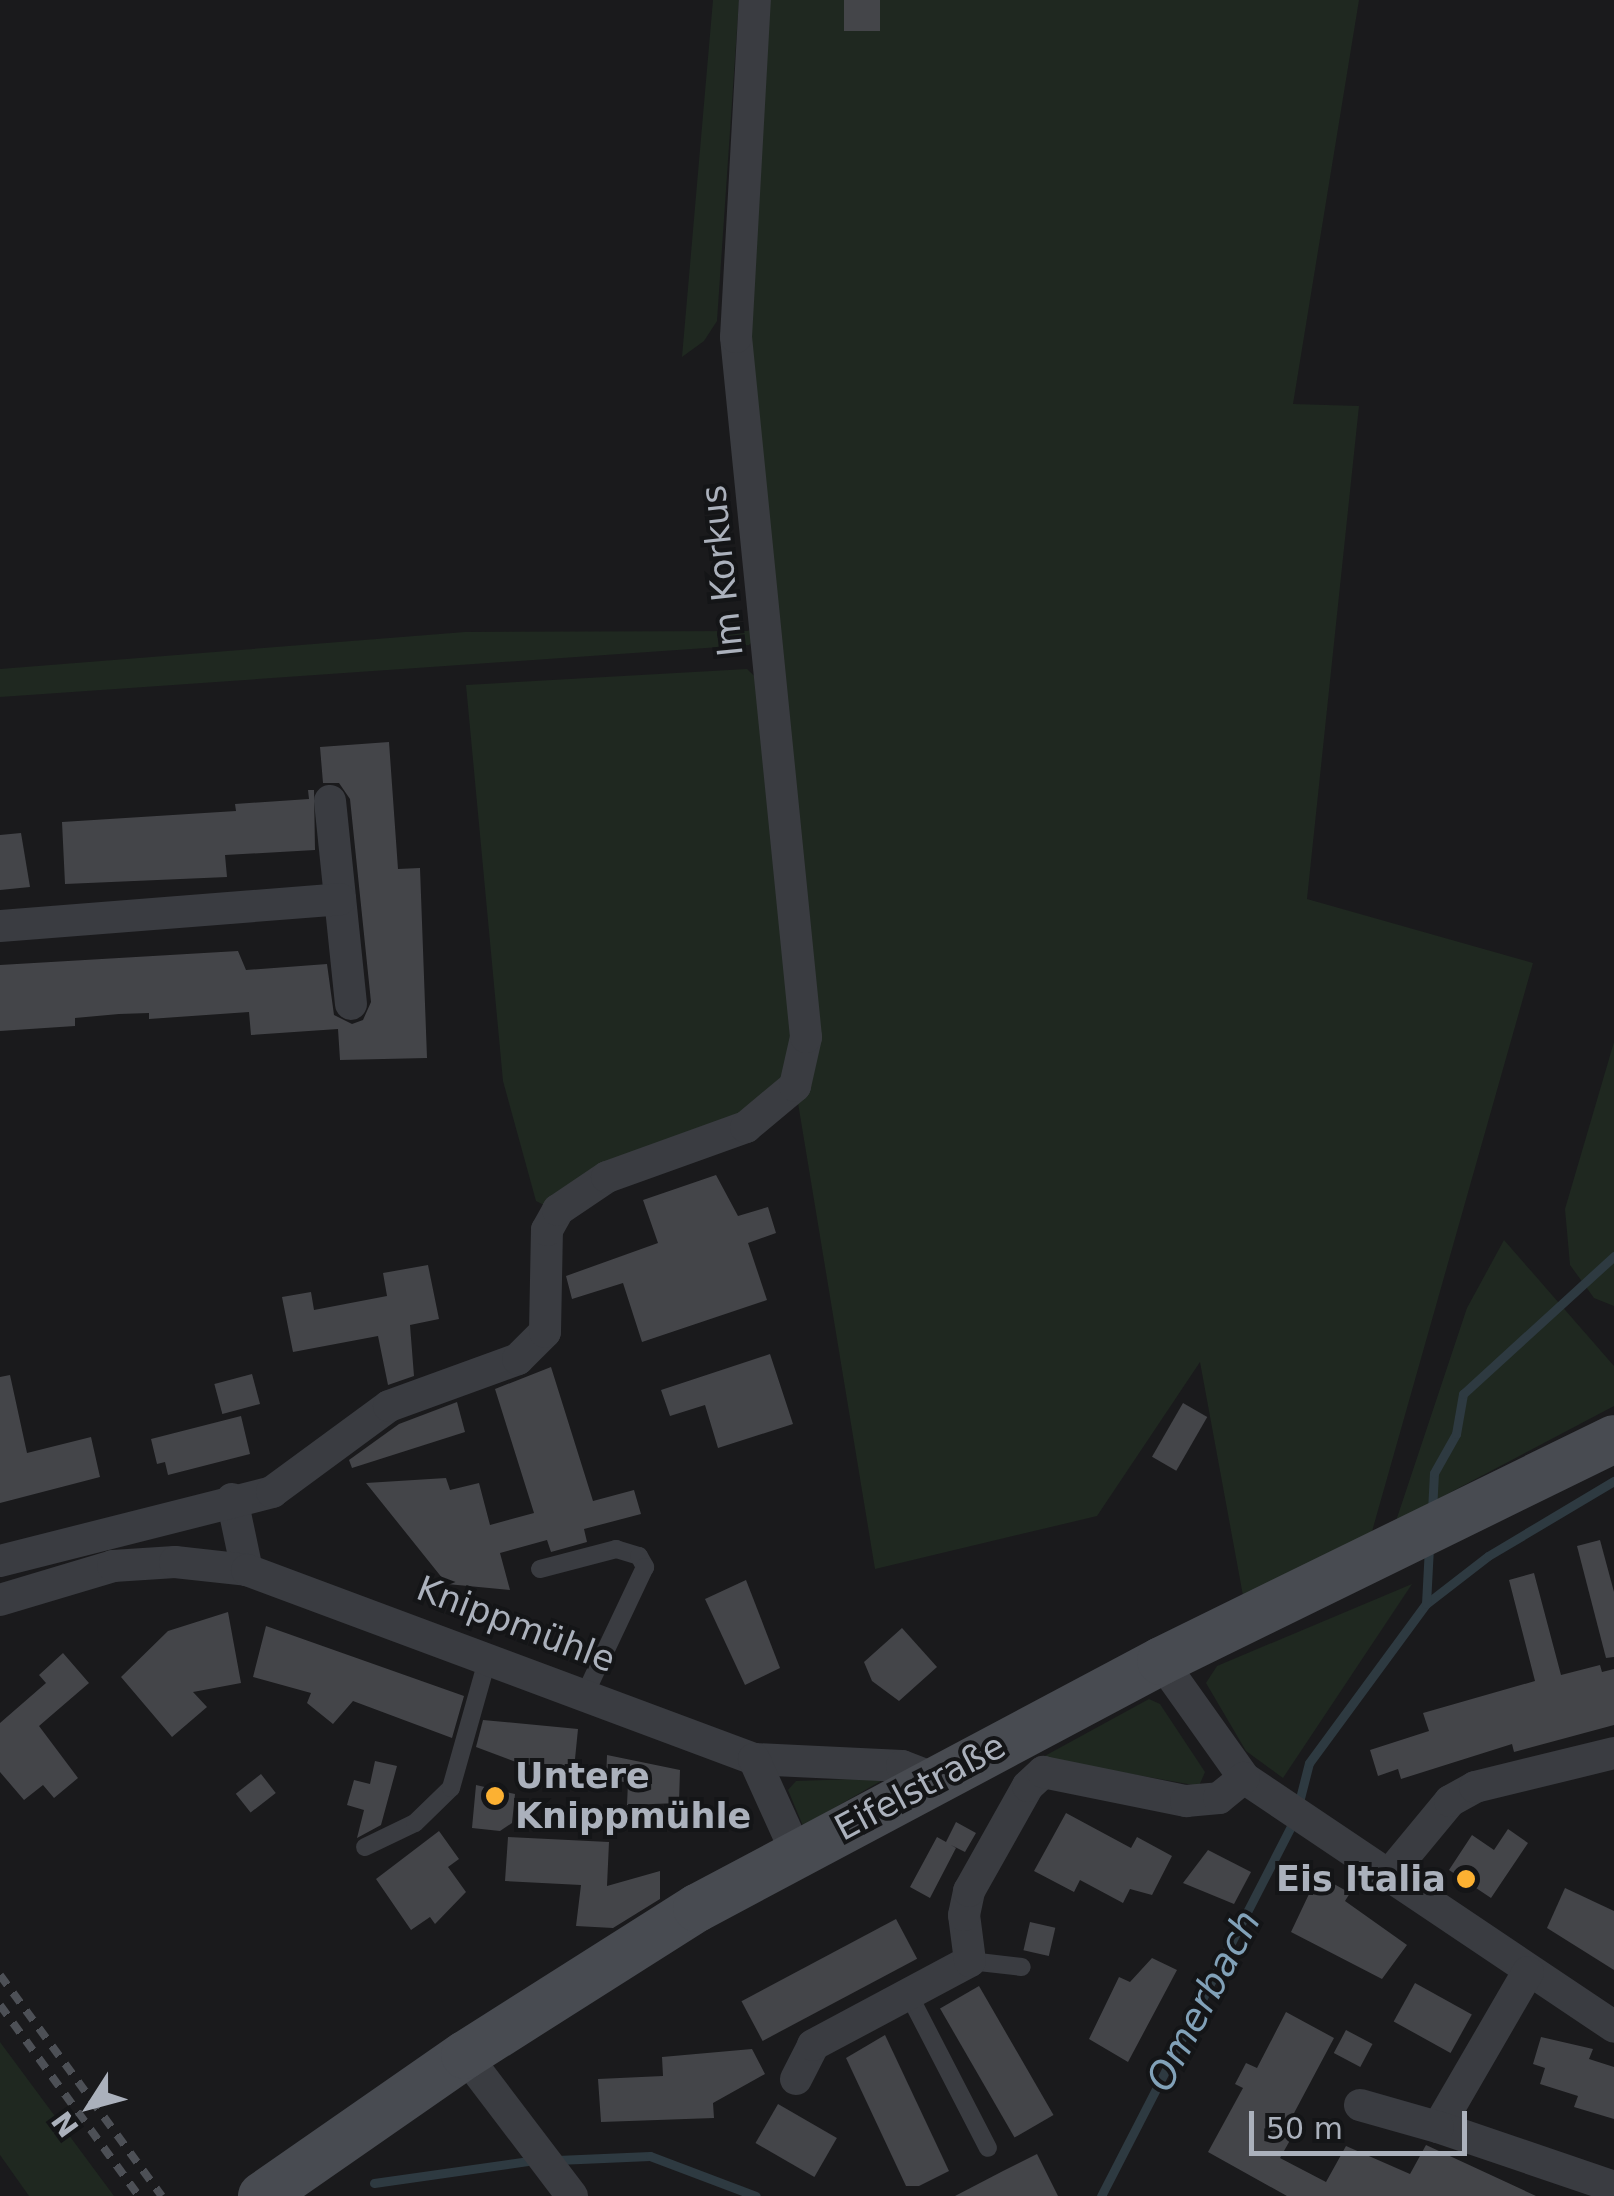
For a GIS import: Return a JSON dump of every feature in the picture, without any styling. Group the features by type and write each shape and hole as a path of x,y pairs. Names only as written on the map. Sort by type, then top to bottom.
{"main road":[{"name":"Eifelstraße","path":"262,2196 466,2055 796,1852 1161,1661 1614,1439"}],"street":[{"name":"Im Korkus","path":"232,1499 272,1492 389,1406 531,1350 545,1332 547,1230 558,1210 607,1177 720,1139 762,1116 795,1086 806,1036 736,336 755,0"},
{"path":"330,801 351,1004"},
{"path":"0,926 340,899"},
{"path":"0,1560 232,1499 247,1570"},
{"name":"Knippmühle","path":"0,1600 113,1566 175,1562 247,1570 488,1656 754,1759 902,1766 936,1779"},
{"path":"1161,1661 1256,1788 1614,2027"},
{"path":"1388,1876 1450,1802 1475,1786 1614,1753"},
{"path":"754,1759 796,1852"},
{"path":"796,2079 813,2044 970,1960 964,1915 969,1892 1028,1786 1043,1772 1186,1801 1256,1788"},
{"path":"1438,2127 1528,1972"},
{"path":"466,2055 564,2186"},
{"path":"1360,2105 1614,2186"}],"lane":[{"path":"540,1569 616,1549 639,1556 645,1567 585,1694"},
{"path":"365,1847 415,1823 451,1788 488,1656"},
{"path":"970,1960 1022,1967"},
{"path":"909,1995 988,2148"}],"shaded area":[{"path":"713,0 739,0 717,321 704,341 682,357"},
{"path":"761,0 1359,0 1293,404 1359,406 1307,899 1533,963 1371,1535 1244,1601 1200,1362 1097,1516 875,1569 798,1103 747,323"},
{"path":"758,621 758,635 749,645 0,697 0,669 465,632 748,631"},
{"path":"747,669 770,691 795,1035 785,1078 760,1110 546,1206 536,1201 503,1081 466,685"},
{"path":"1614,1042 1614,1306 1594,1298 1570,1265 1565,1209"},
{"path":"1504,1240 1614,1366 1614,1406 1396,1521 1467,1308"},
{"path":"1412,1584 1283,1778 1246,1751 1206,1683 1217,1666"},
{"path":"1149,1699 1160,1704 1205,1772 1199,1786 1041,1758"},
{"path":"886,1778 803,1826 788,1790 796,1781"},
{"path":"0,2042 114,2196 29,2196 0,2155"}],"building":[{"path":"844,0 880,0 880,31 844,31"},
{"path":"389,742 398,869 420,868 427,1058 340,1060 338,1029 251,1035 249,1012 149,1019 149,1013 119,1014 75,1018 75,1026 0,1031 0,965 238,951 246,970 327,964 334,1015 352,1024 363,1020 371,1002 350,799 339,783 323,783 320,747"},
{"path":"308,790 314,790 315,850 225,855 227,877 65,884 62,822 236,811 235,804 309,799"},
{"path":"21,833 30,887 0,890 0,835"},
{"path":"716,1175 738,1216 768,1207 776,1233 748,1243 767,1300 642,1342 623,1283 572,1299 566,1276 658,1243 643,1200"},
{"path":"428,1265 439,1319 410,1325 414,1376 388,1385 378,1336 293,1352 282,1297 311,1292 314,1310 387,1296 383,1273"},
{"path":"770,1354 793,1424 718,1448 705,1405 670,1416 661,1390"},
{"path":"551,1367 593,1501 634,1490 641,1514 584,1529 587,1542 551,1552 547,1540 500,1553 510,1590 447,1584 366,1483 446,1478 450,1490 479,1483 490,1525 534,1513 495,1389"},
{"path":"252,1374 260,1404 222,1414 214,1384"},
{"path":"10,1375 27,1453 91,1437 100,1477 0,1503 0,1377"},
{"path":"457,1402 465,1432 352,1468 349,1460 399,1424"},
{"path":"1183,1403 1207,1417 1176,1471 1152,1457"},
{"path":"241,1416 250,1454 168,1475 165,1462 157,1464 151,1439"},
{"path":"1600,1540 1614,1592 1614,1657 1606,1658 1577,1546"},
{"path":"1534,1573 1561,1675 1600,1665 1602,1672 1614,1669 1614,1725 1514,1752 1512,1744 1401,1779 1398,1769 1378,1776 1370,1750 1429,1731 1423,1713 1535,1681 1509,1580"},
{"path":"746,1580 780,1668 745,1685 705,1599"},
{"path":"228,1612 241,1683 193,1692 207,1707 172,1737 121,1677 168,1631"},
{"path":"266,1626 464,1696 452,1738 353,1701 333,1724 307,1703 311,1693 253,1677"},
{"path":"902,1628 937,1667 899,1701 872,1681 864,1662"},
{"path":"63,1653 89,1683 39,1726 78,1778 54,1798 43,1785 24,1800 0,1772 0,1723 46,1683 39,1675"},
{"path":"483,1720 578,1729 574,1769 521,1764 476,1747"},
{"path":"607,1755 680,1770 679,1803 627,1805 628,1782 606,1781"},
{"path":"375,1761 397,1766 381,1825 357,1838 364,1810 347,1805 354,1780 370,1784"},
{"path":"261,1774 276,1793 251,1813 236,1794"},
{"path":"476,1785 515,1794 512,1823 500,1831 472,1828"},
{"path":"1066,1813 1131,1848 1137,1837 1172,1856 1152,1895 1130,1889 1123,1903 1080,1880 1074,1892 1034,1871"},
{"path":"956,1822 976,1833 965,1852 951,1845 956,1848 930,1898 910,1887 937,1837 946,1842"},
{"path":"1508,1829 1528,1843 1491,1898 1449,1870 1472,1835 1494,1850"},
{"path":"439,1831 459,1859 448,1867 466,1892 435,1924 430,1917 411,1930 376,1879"},
{"path":"508,1837 609,1842 607,1886 660,1871 660,1899 613,1928 576,1926 581,1885 505,1881"},
{"path":"1208,1850 1251,1872 1234,1904 1183,1883"},
{"path":"1318,1875 1350,1893 1345,1901 1407,1945 1382,1979 1291,1932"},
{"path":"1565,1888 1614,1911 1614,1970 1547,1928"},
{"path":"896,1919 917,1959 763,2041 741,2001"},
{"path":"1030,1922 1055,1928 1049,1956 1023,1950"},
{"path":"1152,1958 1177,1970 1128,2062 1089,2039 1119,1977 1130,1982"},
{"path":"1415,1983 1472,2015 1451,2053 1394,2021"},
{"path":"979,1986 1054,2115 1015,2138 940,2008"},
{"path":"1286,2012 1334,2038 1293,2115 1293,2135 1280,2158 1326,2182 1346,2146 1410,2174 1426,2145 1536,2196 1287,2196 1208,2152 1243,2088 1235,2084 1246,2063 1257,2068"},
{"path":"1346,2030 1372,2044 1360,2067 1334,2053"},
{"path":"885,2035 949,2171 919,2186 906,2186 846,2058"},
{"path":"1541,2037 1593,2049 1589,2059 1614,2067 1614,2119 1574,2107 1578,2096 1540,2084 1545,2068 1533,2064"},
{"path":"752,2049 765,2074 713,2103 714,2118 601,2122 598,2079 663,2076 662,2057"},
{"path":"778,2104 837,2138 814,2177 756,2143"},
{"path":"1037,2154 1058,2196 955,2196 1003,2171"}],"waterway":[{"name":"Omerbach","path":"1432,1511 1434,1473 1456,1434 1463,1394 1614,1256"},
{"path":"1426,1604 1488,1556 1614,1481"},
{"name":"Omerbach","path":"1298,1806 1309,1763 1426,1604 1429,1546"},
{"name":"Omerbach","path":"1101,2196 1294,1821"},
{"name":"Omerbach","path":"557,2160 650,2156 756,2196"},
{"name":"Omerbach","path":"374,2183 536,2160"}],"railway":[{"path":"0,1975 162,2196"},
{"path":"0,2005 139,2196"}],"place":[{"name":"Untere Knippmühle","path":"495,1796"},
{"name":"Eis Italia","path":"1466,1879"}]}
